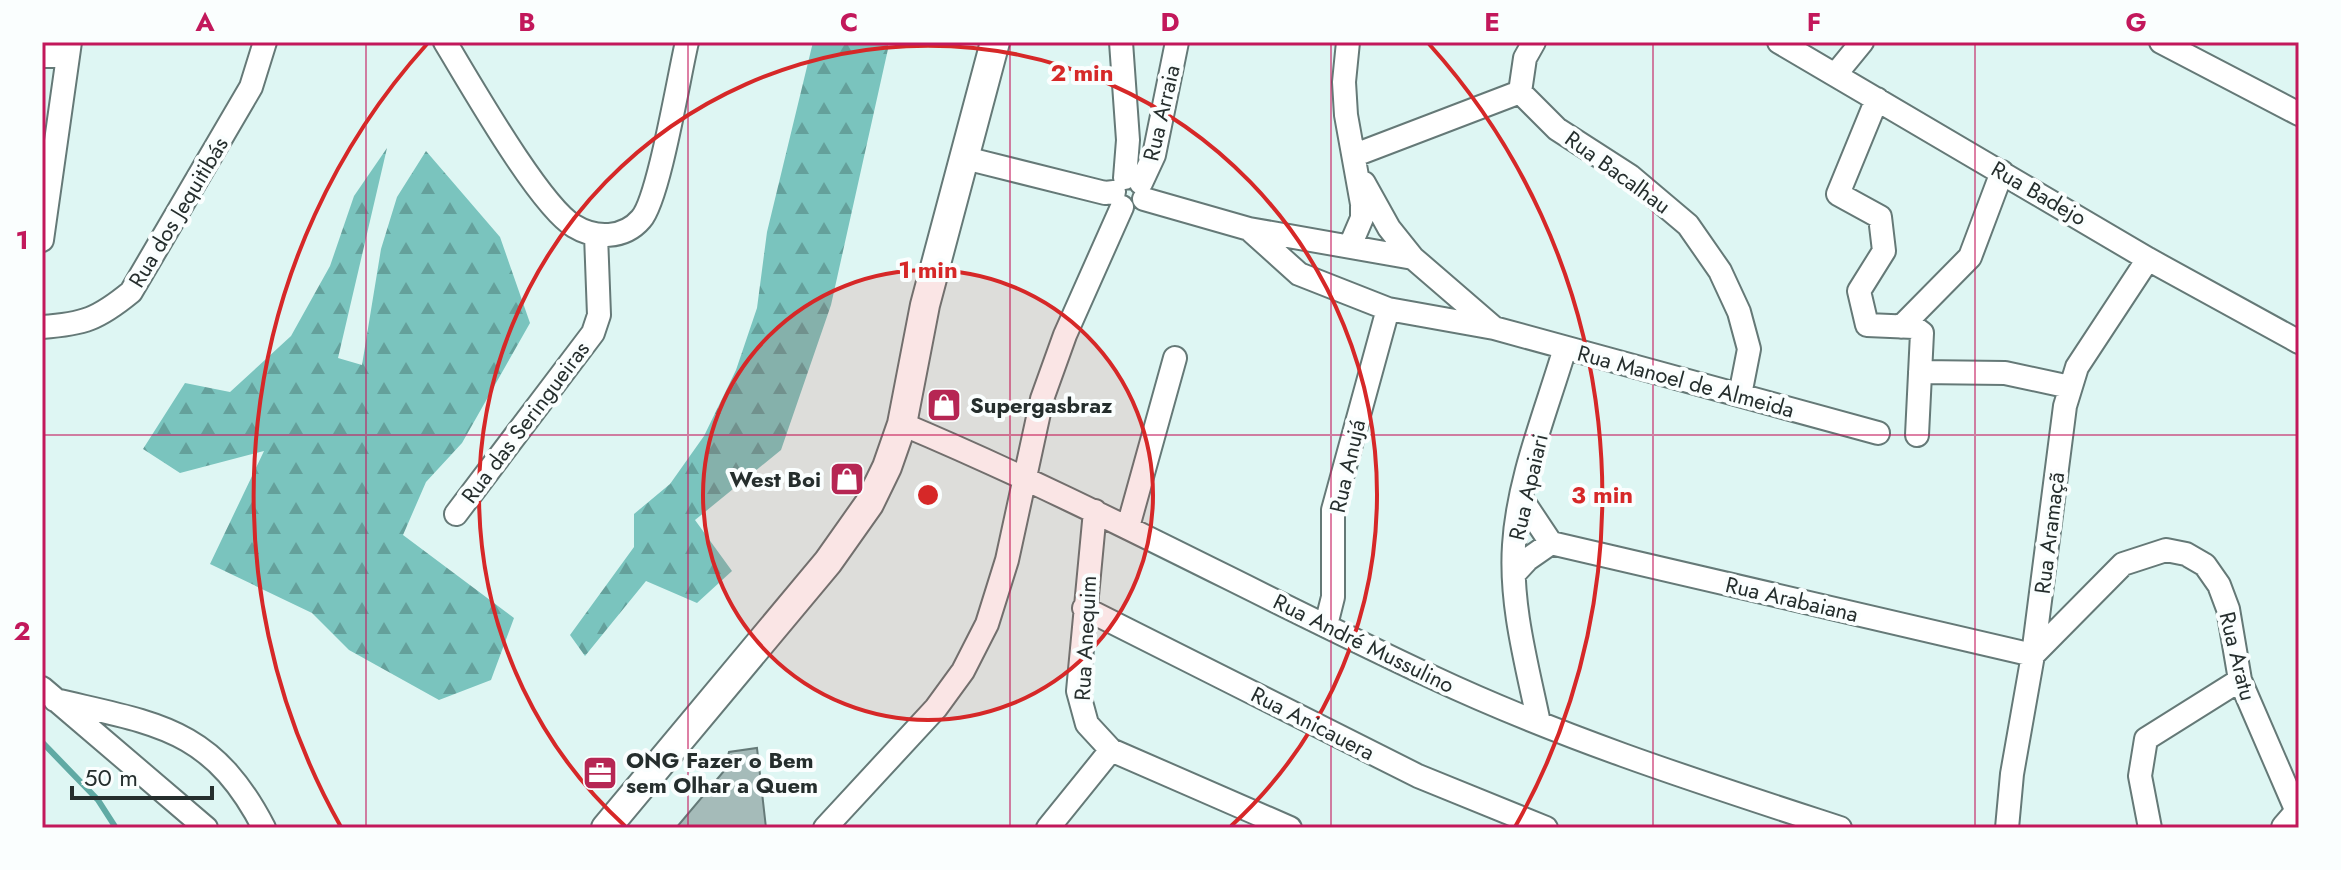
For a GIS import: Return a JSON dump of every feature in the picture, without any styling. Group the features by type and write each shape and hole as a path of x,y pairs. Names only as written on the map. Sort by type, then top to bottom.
{"main road":[{"path":"606,828 828,562 869,504 887,467 902,424 925,305 995,42"},
{"path":"2286,828 2298,814"}],"street":[{"name":"Rua dos Jequitibás","path":"42,327 81,325 105,314 131,292 251,87 265,42"},
{"path":"445,42 548,203 573,226 596,235 621,234 642,219 653,194 687,42"},
{"path":"1121,42 1129,192"},
{"name":"Rua Arraia","path":"825,828 899,751 963,671 987,624 1007,560 1023,475 1042,399 1065,335 1129,192 1154,155 1177,42"},
{"path":"1348,42 1344,82 1362,218 1350,246"},
{"path":"1357,165 1520,92 1525,58 1534,42"},
{"name":"Rua Badejo","path":"1779,42 2148,259 2299,342"},
{"path":"1835,75 1862,42"},
{"path":"2161,42 2299,114"},
{"path":"42,56 68,49 42,240"},
{"name":"Rua Bacalhau","path":"1520,92 1557,129 1630,176 1688,225 1720,271 1739,312 1749,349 1740,395"},
{"path":"1877,99 1838,194 1880,217 1884,251 1859,291 1867,325 1914,327 1922,333 1917,435"},
{"name":"Rua Manoel de Almeida","path":"965,158 1105,193 1129,192 1249,229 1413,258 1494,328"},
{"path":"1357,165 1389,228 1413,258"},
{"path":"1901,327 1970,257 2002,172"},
{"name":"Rua Manoel de Almeida","path":"1249,229 1299,274 1388,309 1494,328 1878,433"},
{"name":"Rua das Seringueiras","path":"456,514 593,333 599,315 596,235"},
{"name":"Rua Aramaçã","path":"2007,828 2065,406 2077,367 2097,332 2148,259"},
{"name":"Rua Anujá","path":"1326,625 1333,597 1333,510 1388,309"},
{"name":"Rua Apaiari","path":"1539,723 1521,641 1514,546 1521,498 1565,348"},
{"path":"1128,527 1175,358"},
{"path":"1920,372 2005,373 2070,387"},
{"name":"Rua André Mussulino","path":"902,424 1023,475 1434,678 1629,760 1840,828"},
{"path":"1514,574 1551,543 1521,498"},
{"name":"Rua Anequim","path":"1095,511 1078,691 1087,724 1111,750"},
{"name":"Rua Arabaiana","path":"1551,543 2033,655"},
{"name":"Rua Aratu","path":"2033,655 2123,564 2166,550 2186,554 2205,565 2219,585 2228,609 2240,680 2298,814"},
{"name":"Rua Anicauera","path":"1084,608 1418,776 1546,828"},
{"path":"2150,828 2140,776 2146,739 2240,680"},
{"path":"48,694 206,828"},
{"path":"48,694 152,723 193,741 226,767 264,828"},
{"path":"1048,828 1111,750 1262,823 1290,828"}],"green space":[{"path":"813,42 888,42 888,49 831,305 781,450 695,520 732,571 697,603 646,581 585,656 570,635 634,547 634,514 670,484 704,436 736,370 757,308 767,232"},
{"path":"387,148 338,358 362,365 381,249 397,197 426,151 500,237 530,323 462,443 426,482 403,535 514,618 491,680 439,700 349,650 312,613 210,564 264,451 180,473 143,449 185,383 230,392 291,336 330,266 354,196"}],"building":[{"path":"757,748 766,828 676,828 724,771 729,752"}],"waterway":[{"path":"42,742 98,800 116,828"}],"place":[{"name":"Supergasbraz","path":"944,405"},
{"name":"West Boi","path":"847,479"},
{"name":"ONG Fazer o Bem sem Olhar a Quem","path":"600,773"}]}
